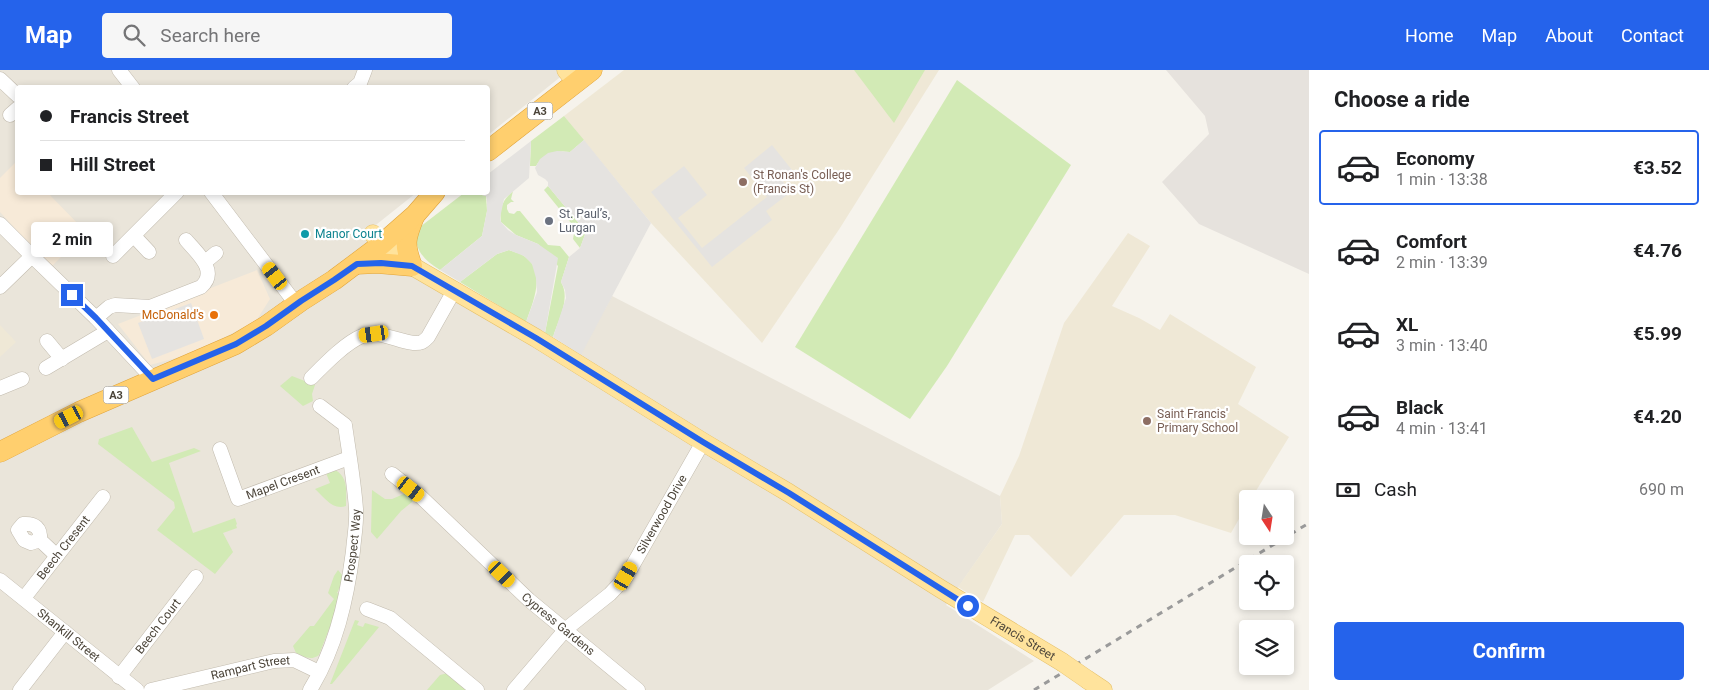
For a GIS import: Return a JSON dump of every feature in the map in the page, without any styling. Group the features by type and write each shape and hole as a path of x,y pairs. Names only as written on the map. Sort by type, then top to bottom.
{"highway":[{"name":"A3","path":"490,149 571,76 592,70"},
{"name":"A3","path":"0,452 79,412 236,344 266,326 357,264 378,239 429,195"},
{"name":"A3","path":"298,303 328,270 415,215 433,195"},
{"path":"357,264 381,263 412,266 407,252 406,240 415,215"}],"main road":[{"name":"Francis Street","path":"378,239 412,266 455,289 789,493 941,589 1062,662 1103,690"}],"street":[{"path":"119,70 131,85"},
{"path":"358,85 365,70"},
{"path":"0,79 15,93"},
{"path":"113,256 174,195"},
{"path":"213,195 298,303"},
{"path":"0,224 96,318 153,379"},
{"path":"134,236 150,252"},
{"path":"96,318 109,307 115,305 150,307 201,287 206,282 208,270 205,262 186,240"},
{"path":"205,262 216,253"},
{"path":"0,287 32,256"},
{"path":"315,378 341,351 362,336 374,334 415,343 422,342 428,337 455,289"},
{"path":"46,368 108,331"},
{"path":"47,341 62,359"},
{"path":"0,388 22,379"},
{"name":"Prospect Way","path":"313,689 342,615 349,586 356,524 356,509 344,425 320,406"},
{"name":"Silverwood Drive","path":"514,690 566,630 610,594 626,576 703,442"},
{"name":"Mapel Cresent","path":"220,449 238,498 349,458"},
{"name":"Cypress Gardens","path":"392,474 422,497 530,600 638,690"},
{"name":"Beech Cresent","path":"24,598 103,497"},
{"path":"40,540 57,556"},
{"name":"Beech Court","path":"119,677 196,577"},
{"name":"Shankill Street","path":"0,580 137,690"},
{"path":"367,609 390,618 477,690"},
{"path":"20,690 64,632"},
{"name":"Rampart Street","path":"151,690 274,661 294,660 319,672"}],"shaded area":[{"path":"0,70 569,70 490,133 490,85 15,85 15,195 413,195 367,232 576,362 612,296 1000,496 1002,524 946,605 1034,661 988,690 0,690"},
{"name":"St Ronan's College (Francis St)","path":"624,70 939,70 840,228 762,343 651,223 564,116"},
{"path":"1166,70 1309,70 1309,274 1199,224 1162,182 1209,134 1205,116"},
{"path":"584,140 651,223 581,355 553,337 566,298 561,282 569,257 580,248 586,232 548,186 548,182 538,175 535,168 540,159 548,153 557,151 570,152"},
{"path":"531,141 529,178 504,199 500,218 508,230 538,244 558,258 545,333 526,322 537,292 532,264 524,256 509,250 497,254 460,282 440,270 482,236 487,211 487,199 486,196 482,195 490,195 490,172"},
{"path":"772,145 792,170 781,179 791,192 766,211 772,220 712,267 651,192 684,166 707,195 678,218 702,248 767,197 744,168"},
{"path":"15,163 15,195 50,195 86,232 50,268 0,212 0,178"},
{"name":"Saint Francis' Primary School","path":"1128,233 1150,246 1112,306 1160,330 1170,314 1256,367 1238,404 1289,437 1257,490 1239,490 1239,519 1231,533 1175,515 1124,515 1071,577 1029,535 1015,535 983,602 958,587 1002,524 1000,496 1019,456 1064,323"},
{"path":"257,270 270,299 256,321 180,357 150,365 118,324"},
{"path":"191,303 204,339 152,359 138,323"},
{"path":"0,325 16,342 0,357"}],"green space":[{"path":"854,70 925,70 894,123"},
{"path":"957,80 1071,165 947,366 910,419 795,347"},
{"path":"564,116 584,140 570,152 551,153 542,158 536,166 530,166 531,141"},
{"path":"548,186 586,232 580,248 573,239 575,228 544,190"},
{"path":"513,191 511,199 514,202 507,205 509,213 514,214 520,211 548,245 560,246 569,257 561,282 565,296 564,303 553,337 545,333 558,266 538,244 516,235 501,222 502,205"},
{"path":"461,195 486,196 487,211 482,236 440,270 429,262 418,249 416,230"},
{"path":"509,250 521,254 531,262 537,278 535,296 526,322 460,282 497,254"},
{"path":"292,376 315,385 312,394 313,401 303,406 280,386"},
{"path":"132,427 152,462 194,448 201,451 169,463 193,533 235,518 237,528 223,533 233,552 215,574 157,530 175,508 174,502 98,444 99,439"},
{"path":"335,470 345,481 346,506 337,507 333,505 315,489 330,483 326,473"},
{"path":"372,490 385,499 392,499 406,493 414,498 377,539 371,532"},
{"path":"338,570 343,576 337,593 340,594 319,655 310,658 302,656 296,653 293,646 310,626 314,626 334,599 328,593"},
{"path":"355,620 359,621 357,625 363,627 365,623 379,627 332,684 330,684"},
{"path":"448,673 467,690 427,690 440,675"}],"railway":[{"path":"1034,690 1309,523"}],"place":[{"name":"St Ronan's College (Francis St)","path":"743,182"},
{"name":"St. Paul’s, Lurgan","path":"549,221"},
{"name":"Manor Court","path":"305,234"},
{"name":"McDonald's","path":"214,315"},
{"name":"Saint Francis' Primary School","path":"1147,421"}],"route":[{"path":"72,295 153,379 236,344 266,326 357,264 381,263 412,266 455,289 536,338 789,493 968,606"}]}
